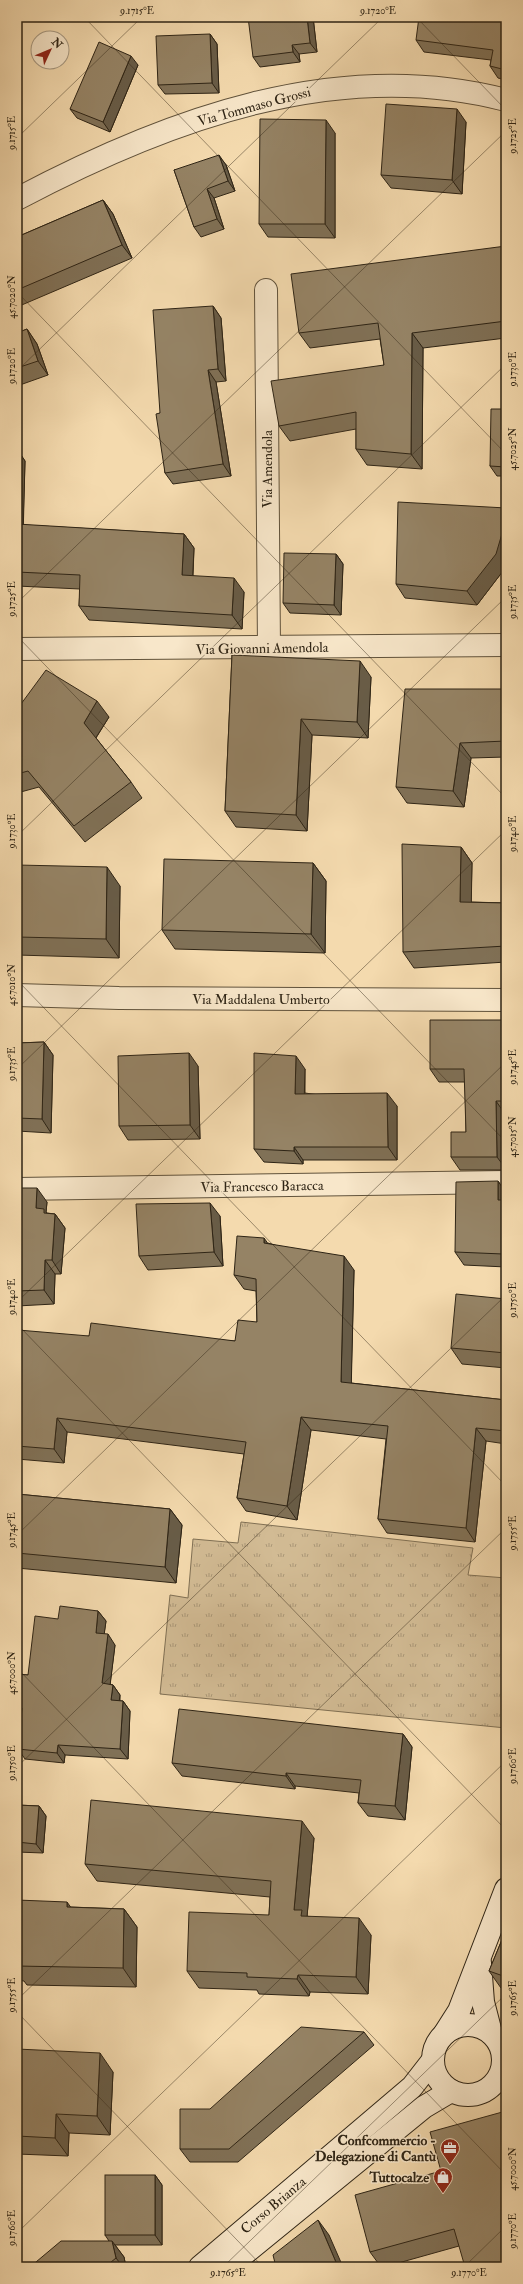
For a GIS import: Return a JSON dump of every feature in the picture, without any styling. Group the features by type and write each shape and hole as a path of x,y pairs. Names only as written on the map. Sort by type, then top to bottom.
{"street":[{"name":"Via Tommaso Grossi","path":"17,199 94,161 167,131 203,118 285,95 344,86 388,85 458,90 506,100"},
{"name":"Via Amendola","path":"266,290 269,648"},
{"name":"Via Giovanni Amendola","path":"17,649 506,645"},
{"name":"Via Maddalena Umberto","path":"17,995 127,998 506,1000"},
{"name":"Via Francesco Baracca","path":"17,1189 506,1182"},
{"path":"480,1954 483,2002 503,2052 503,2064 500,2076 492,2086 482,2093 471,2095 458,2094 451,2091 438,2078 432,2060 435,2047 459,2011 480,1954 506,1889"},
{"path":"445,2033 456,2026 468,2024 481,2026 498,2040"},
{"name":"Corso Brianza","path":"200,2267 412,2087 432,2060"},
{"name":"Corso Brianza","path":"228,2267 424,2107 451,2091"}],"green space":[{"path":"241,1522 473,1548 468,1575 506,1578 506,1728 160,1694 170,1595 188,1598 193,1539 238,1543"}],"building":[{"path":"248,17 307,17 310,43 292,45 293,52 253,57"},
{"path":"419,17 506,17 506,70 490,66 493,50 416,40"},
{"path":"210,34 212,83 158,85 156,36"},
{"path":"99,42 131,56 103,122 70,109"},
{"path":"386,104 457,109 452,180 381,175"},
{"path":"260,119 326,120 325,224 259,224"},
{"path":"219,155 228,181 207,189 217,219 194,227 174,170"},
{"path":"103,200 122,245 17,290 17,237"},
{"path":"506,246 506,321 412,333 411,454 356,449 356,412 279,426 271,381 384,365 378,323 299,333 291,274"},
{"path":"213,306 218,369 208,370 223,464 165,473 156,414 160,413 153,310"},
{"path":"27,329 38,361 17,368 17,333"},
{"path":"491,409 506,409 506,467 490,466"},
{"path":"398,502 506,508 506,520 496,554 467,591 396,584"},
{"path":"17,524 184,534 182,575 234,578 232,615 79,606 80,575 17,572"},
{"path":"284,553 336,554 334,605 283,603"},
{"path":"232,655 360,661 357,722 301,719 296,815 225,811"},
{"path":"46,670 97,701 84,723 131,782 74,826 28,771 17,774 17,706 21,704"},
{"path":"405,689 506,689 506,741 460,743 453,791 396,787"},
{"path":"402,844 461,847 460,902 506,903 506,946 403,952"},
{"path":"164,859 313,863 311,934 162,930"},
{"path":"17,865 107,867 106,939 17,937"},
{"path":"430,1020 506,1020 506,1101 496,1101 497,1157 451,1157 451,1132 466,1132 464,1069 430,1069"},
{"path":"44,1042 42,1119 17,1118 17,1043"},
{"path":"189,1053 190,1125 119,1126 118,1056"},
{"path":"254,1053 296,1056 295,1094 387,1093 388,1147 294,1147 294,1151 254,1149"},
{"path":"498,1181 498,1200 506,1200 506,1261 503,1261 503,1254 455,1252 456,1182"},
{"path":"17,1188 37,1188 36,1208 44,1209 44,1213 55,1214 52,1260 45,1260 44,1290 17,1291"},
{"path":"210,1203 214,1252 139,1256 136,1204"},
{"path":"237,1236 264,1238 264,1243 344,1256 341,1382 506,1400 506,1431 476,1428 466,1528 378,1519 388,1426 301,1417 287,1506 237,1498 246,1442 57,1418 54,1449 17,1446 18,1330 89,1336 91,1323 235,1341 238,1320 257,1322 256,1279 234,1275"},
{"path":"456,1294 506,1299 506,1353 451,1348"},
{"path":"17,1494 170,1509 165,1567 17,1553"},
{"path":"60,1606 98,1611 96,1633 108,1634 102,1683 113,1685 111,1700 123,1701 120,1749 58,1745 57,1753 18,1749 22,1708 17,1708 17,1674 28,1675 35,1616 58,1619"},
{"path":"179,1709 403,1734 395,1806 358,1803 361,1780 286,1773 286,1776 172,1763"},
{"path":"91,1800 302,1821 294,1910 302,1910 301,1916 359,1918 356,1977 298,1975 297,1979 247,1977 247,1973 187,1971 189,1912 269,1915 271,1881 85,1864"},
{"path":"17,1805 39,1806 36,1844 17,1842"},
{"path":"17,1900 67,1902 67,1907 124,1909 123,1968 17,1966"},
{"path":"506,1930 506,1977 489,1971"},
{"path":"301,2027 364,2032 229,2149 180,2149 180,2109 210,2109"},
{"path":"17,2049 100,2053 97,2116 56,2114 55,2138 17,2136"},
{"path":"506,2111 506,2184 502,2185 506,2201 506,2267 465,2267 454,2229 370,2252 355,2195 441,2171 430,2132"},
{"path":"105,2175 155,2175 155,2235 105,2235"},
{"path":"318,2220 338,2267 276,2267 273,2255"},
{"path":"61,2241 112,2241 116,2258 105,2267 30,2267"}],"place":[{"name":"Confcommercio - Delegazione di Cantù","path":"450,2165"},
{"name":"Tuttocalze","path":"443,2194"}]}
